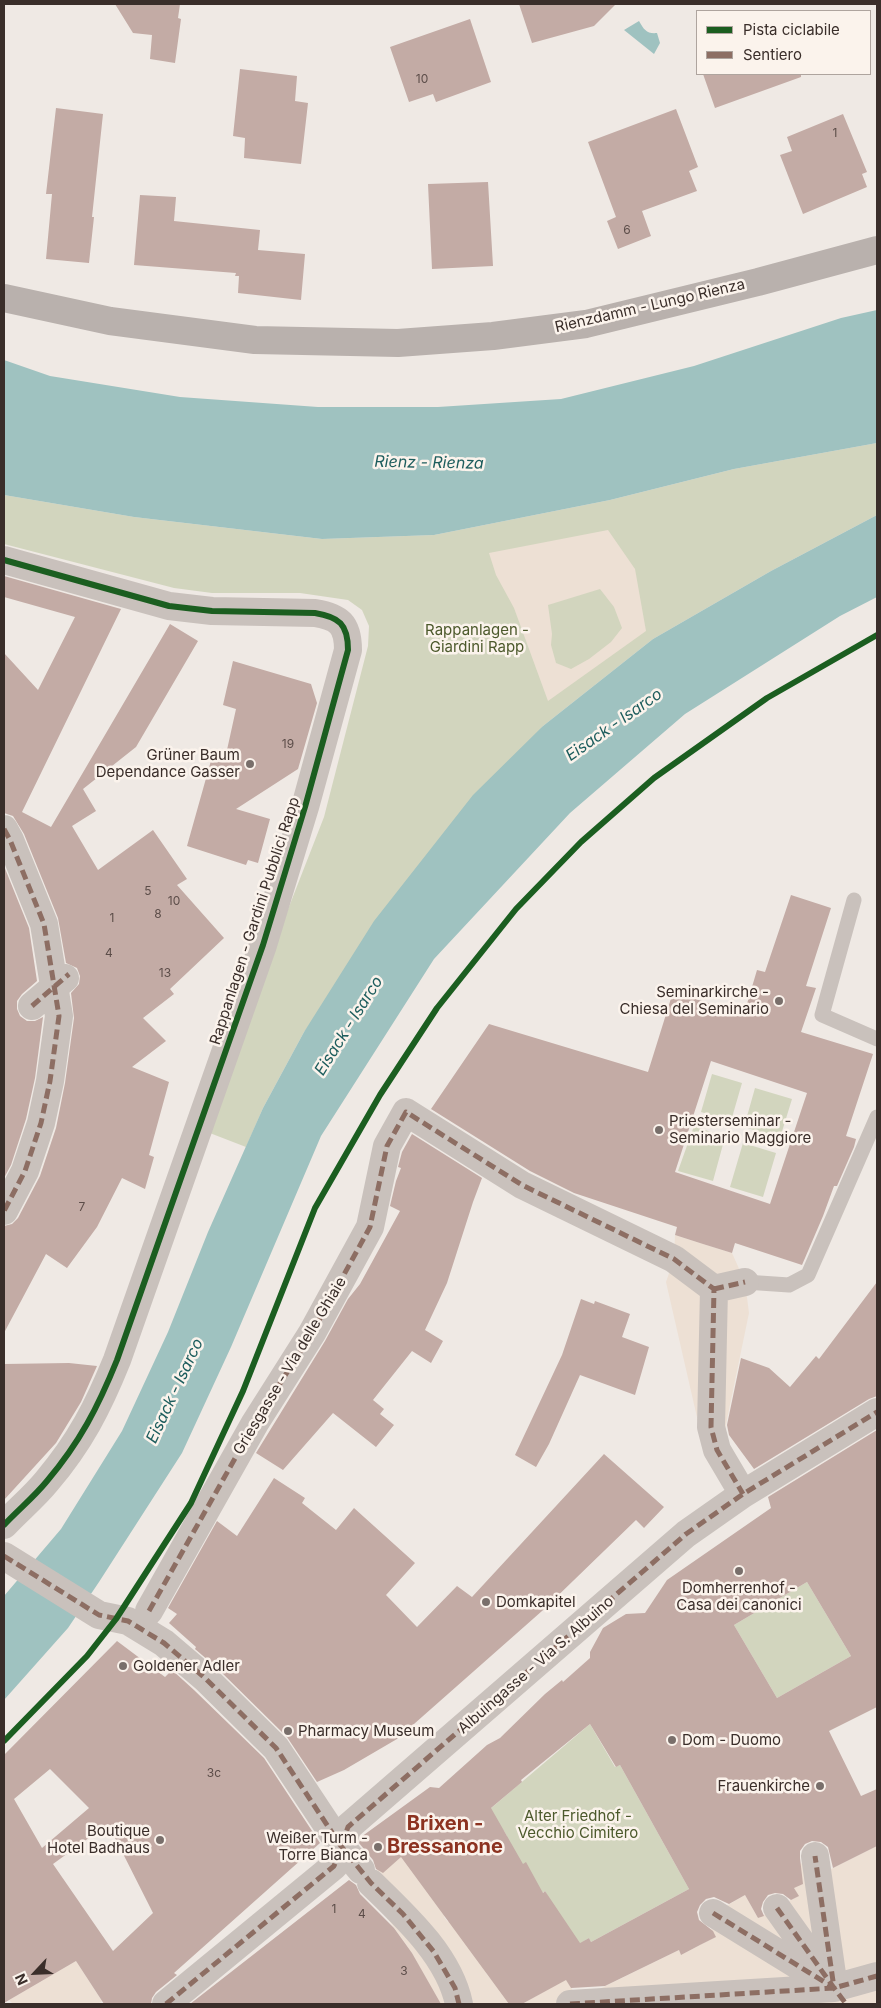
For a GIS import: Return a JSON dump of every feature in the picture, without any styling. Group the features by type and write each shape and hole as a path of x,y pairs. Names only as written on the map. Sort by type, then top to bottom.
{"street":[{"name":"Rienzdamm - Lungo Rienza","path":"4,298 110,321 255,340 398,343 493,336 586,324 758,282 877,250"},
{"name":"Rappanlagen - Gardini Pubblici Rapp","path":"4,560 169,606 212,611 331,616 341,624 348,637 348,650 306,807 263,945 117,1360 100,1402 76,1443 46,1483 4,1525"},
{"path":"4,829 44,924 58,973 59,1016 50,1081 41,1123 25,1171 4,1211"},
{"path":"32,1006 58,973"},
{"name":"Griesgasse - Via delle Ghiaie","path":"149,1611 255,1423 312,1333 370,1227 387,1146 406,1112 522,1185 674,1259 714,1289"},
{"path":"743,1494 717,1450 711,1427 714,1289 745,1282"},
{"name":"Albuingasse - Via S. Albuino","path":"166,2004 334,1866 348,1827 686,1534 743,1494 877,1412"},
{"path":"7,1558 99,1615 128,1621 164,1644 205,1678 276,1748 341,1846 366,1877 403,1914 434,1952 456,1988 459,2004"},
{"path":"815,1856 840,1996"},
{"path":"777,1908 840,1996"},
{"path":"713,1913 840,1996"},
{"path":"570,2004 840,1996 877,1976"}],"lane":[{"path":"854,900 822,1015 877,1039"},
{"path":"745,1282 789,1285 808,1275 877,1117"}],"green space":[{"name":"Rappanlagen - Giardini Rapp","path":"877,443 877,515 771,571 653,639 543,726 304,1032 263,1108 246,1147 202,1130 324,817 368,646 369,626 362,610 348,600 300,593 212,593 174,588 4,544 4,495 134,517 322,539 434,535 610,500 734,469"},
{"path":"712,1074 742,1083 731,1121 701,1112"},
{"path":"755,1088 792,1099 780,1138 744,1127"},
{"path":"694,1126 725,1137 713,1181 678,1171"},
{"path":"743,1143 776,1153 763,1197 730,1187"},
{"path":"807,1582 851,1656 777,1698 734,1625"},
{"name":"Alter Friedhof - Vecchio Cimitero","path":"590,1724 615,1767 620,1765 689,1889 591,1942 589,1938 574,1947 545,1891 539,1895 502,1840 507,1836 504,1831 483,1815"}],"shaded area":[{"path":"608,530 635,569 646,631 548,701 514,608 496,575 489,553","holes":["600,589 614,607 622,628 611,642 589,659 571,669 556,663 551,645 552,634 548,605"]},
{"path":"675,1235 732,1253 745,1282 749,1313 725,1429 699,1426 666,1282 674,1259"},
{"path":"877,1846 877,2004 522,2004 566,1979 575,1994 585,1996 679,1950 681,1955 715,1937 706,1918 745,1895 758,1918 798,1896 785,1872 815,1856 831,1869"},
{"path":"404,1850 450,1912 444,1917 448,1922 454,1918 492,1969 486,1973 514,2000 508,2004 440,2004 412,1953 366,1888 376,1871"},
{"path":"76,1961 102,2001 98,2004 13,2004 9,2000"}],"water":[{"path":"639,21 646,31 657,33 660,43 654,54 624,30"},
{"name":"Rienz - Rienza","path":"877,310 877,443 734,469 610,500 434,535 322,539 134,517 4,495 4,360 50,376 180,397 318,407 438,407 561,399 694,366 841,318"},
{"name":"Eisack - Isarco","path":"877,515 877,597 840,616 685,714 570,813 434,959 321,1136 231,1347 182,1453 68,1628 4,1700 4,1596 61,1529 122,1431 168,1332 208,1232 263,1108 304,1032 374,921 473,795 543,726 653,639 771,571"}],"building":[{"path":"115,4 180,4 178,18 181,19 175,63 150,59 152,35 133,33"},
{"path":"519,4 616,4 594,26 532,43"},
{"path":"470,19 491,82 436,102 433,94 409,102 390,47"},
{"path":"240,69 297,76 295,101 308,103 301,164 244,158 245,138 233,136"},
{"path":"703,75 801,75 801,77 715,108"},
{"path":"56,108 103,114 89,263 46,259 52,194 46,194"},
{"path":"676,109 698,167 689,171 697,191 642,211 651,236 618,249 607,221 616,217 588,142"},
{"path":"843,114 867,172 862,174 867,187 803,214 780,155 792,151 787,137"},
{"path":"488,182 493,266 432,269 428,184"},
{"path":"140,195 176,197 174,221 260,230 258,250 305,254 301,300 238,293 239,276 235,276 236,273 134,265"},
{"path":"4,576 121,609 22,812 51,827 170,624 198,641 136,747 83,789 96,811 72,826 98,870 153,830 187,879 177,885 224,938 170,989 174,994 143,1018 166,1041 132,1067 169,1082 149,1155 154,1157 145,1189 122,1178 97,1227 67,1268 46,1254 4,1333 4,1226 12,1224 18,1218 40,1176 56,1128 65,1083 74,1018 71,993 79,984 80,976 77,968 66,963 58,918 24,834 13,816 4,813 4,653 38,690 75,617 4,597"},
{"name":"Grüner Baum Dependance Gasser","path":"233,661 311,684 317,703 298,769 236,809 270,819 258,863 248,860 246,865 187,846 212,757 225,759 236,709 223,705"},
{"path":"4,866 29,928 37,981 17,1001 17,1009 20,1016 27,1021 35,1021 43,1017 35,1078 26,1119 11,1165 4,1178"},
{"path":"791,895 831,908 806,986 816,988 801,1032 873,1054 846,1136 856,1139 854,1147 837,1186 834,1186 802,1265 735,1243 732,1253 703,1244 675,1235 677,1227 574,1193 530,1171 431,1109 489,1024 648,1072 673,992 744,1014 757,970 765,972","holes":["711,1061 807,1093 770,1204 675,1172"]},
{"path":"412,1134 482,1178 447,1283 425,1330 443,1341 431,1363 412,1351 373,1400 384,1409 380,1414 394,1425 376,1447 333,1413 283,1470 256,1453 325,1341 348,1299 360,1284 400,1211 390,1206 401,1168 398,1167 402,1152"},
{"path":"877,1282 877,1396 869,1399 754,1469 729,1435 727,1425 741,1358 769,1368 790,1387 816,1356 819,1359"},
{"path":"581,1299 594,1304 595,1301 630,1314 622,1337 649,1347 635,1395 580,1375 549,1444 536,1467 515,1455 562,1355"},
{"path":"69,1363 97,1366 81,1402 56,1443 4,1500 4,1364"},
{"path":"877,1430 877,1707 829,1731 861,1796 877,1789 877,1846 833,1868 828,1847 821,1842 812,1841 805,1844 800,1851 803,1884 794,1888 799,1896 791,1900 783,1894 775,1893 768,1895 761,1909 764,1916 758,1918 745,1895 729,1904 714,1897 706,1899 700,1905 697,1912 699,1920 713,1931 716,1937 681,1955 679,1950 605,1986 571,1988 566,1980 522,2004 509,2004 401,1857 383,1873 376,1869 373,1860 359,1843 361,1837 430,1787 439,1788 487,1745 500,1738 545,1694 562,1680 563,1682 590,1658 590,1652 603,1628 626,1614 645,1613 667,1580 771,1508 768,1497","holes":["807,1582 851,1656 777,1698 734,1625","590,1724 616,1767 620,1765 689,1889 591,1942 589,1938 580,1943 545,1891 543,1893 526,1862 523,1864 491,1808 522,1782 521,1780"]},
{"path":"604,1454 664,1507 644,1528 636,1520 542,1611 397,1739 344,1770 317,1782 287,1737 169,1623 177,1614 168,1608 217,1521 237,1536 274,1478 305,1498 302,1503 336,1530 354,1508 415,1563 386,1595 417,1627 457,1586 472,1597"},
{"path":"117,1641 165,1677 172,1670 264,1758 320,1843 174,1973 177,1975 156,1992 151,2004 104,2004 76,1961 4,2003 4,1755","holes":["50,1769 89,1808 42,1848 14,1799","108,1824 153,1913 113,1951 53,1864"]},
{"path":"349,1880 356,1885 360,1894 394,1928 412,1953 441,2004 190,2004"}],"marked path":[{"path":"4,829 44,924 59,1016 50,1081 41,1123 25,1171 4,1211"},
{"path":"32,1006 69,974"},
{"path":"149,1611 255,1423 312,1333 370,1227 387,1146 406,1112 522,1185 674,1259 714,1289 711,1427 717,1450 743,1494"},
{"path":"714,1289 745,1282"},
{"path":"166,2004 334,1866 348,1827 686,1534 743,1494 877,1412"},
{"path":"4,1556 99,1615 128,1621 164,1643 205,1678 276,1748 341,1846 371,1883 403,1914 434,1952 455,1988 459,2004"},
{"path":"777,1908 834,1988 815,1856"},
{"path":"713,1913 834,1988 846,2004"},
{"path":"570,2004 834,1988 877,1976"}],"cycle path":[{"path":"4,560 169,606 212,611 315,613 330,617 340,623 344,628 348,641 348,650 305,807 263,945 117,1360 103,1393 79,1438 59,1467 42,1487 4,1525"},
{"path":"4,1741 87,1656 116,1619 191,1503 243,1391 315,1208 380,1095 437,1008 516,909 581,842 654,778 767,698 877,635"}],"place":[{"name":"Grüner Baum Dependance Gasser","path":"250,764"},
{"name":"Seminarkirche - Chiesa del Seminario","path":"779,1001"},
{"name":"Priesterseminar - Seminario Maggiore","path":"659,1130"},
{"name":"Domherrenhof - Casa dei canonici","path":"739,1571"},
{"name":"Domkapitel","path":"486,1602"},
{"name":"Goldener Adler","path":"123,1666"},
{"name":"Pharmacy Museum","path":"288,1731"},
{"name":"Dom - Duomo","path":"672,1740"},
{"name":"Frauenkirche","path":"820,1786"},
{"name":"Boutique Hotel Badhaus","path":"160,1840"},
{"name":"Weißer Turm - Torre Bianca","path":"378,1847"}],"district":[{"name":"Brixen - Bressanone","path":"445,1836"}]}
